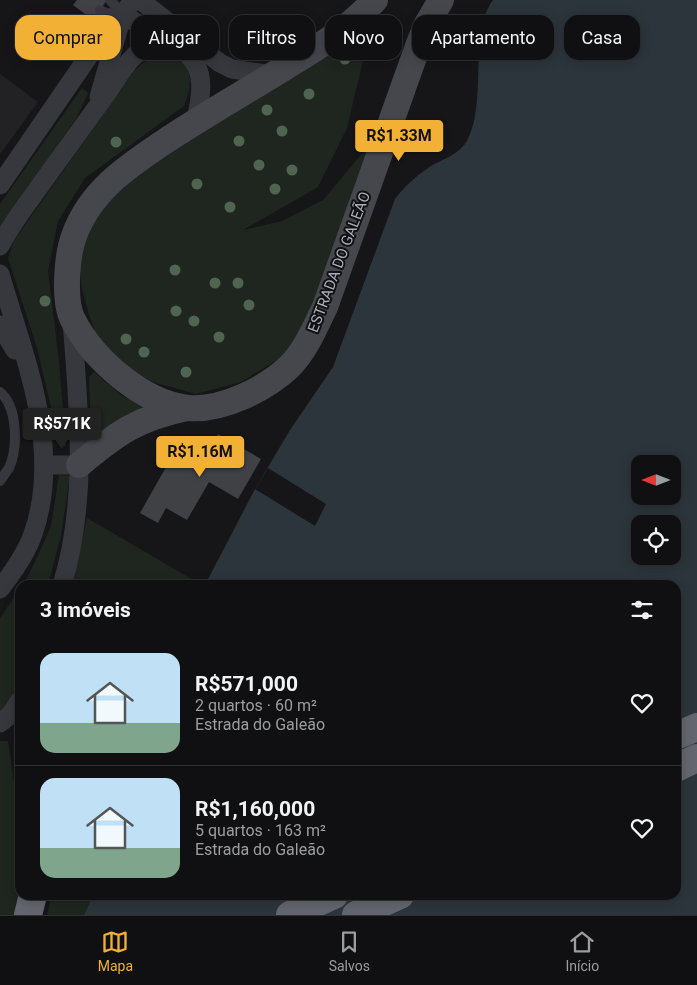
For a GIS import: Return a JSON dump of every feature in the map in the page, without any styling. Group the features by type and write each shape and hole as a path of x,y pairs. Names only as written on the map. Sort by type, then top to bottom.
{"highway":[{"path":"681,734 697,727"},
{"path":"681,766 697,758"},
{"path":"28,915 32,900"},
{"path":"290,915 323,900"},
{"path":"356,915 389,900"}],"street":[{"path":"140,0 220,63 232,69 272,76"},
{"name":"ESTRADA DO GALEÃO","path":"375,0 363,13 328,41 196,120 128,166 102,190 84,211 73,238 68,267 68,295 72,318 96,353 130,384 167,403 188,408 208,406 235,400 260,390 290,365 310,340 325,307 418,46 427,24 441,0"},
{"path":"96,108 128,7"},
{"path":"0,185 96,44 128,7"},
{"path":"0,246 32,197 132,60"},
{"path":"193,60 200,75 201,94 196,120"},
{"path":"0,274 29,372 41,423 44,465 40,504 33,534 17,566 0,589"},
{"path":"63,580 76,524 79,465 78,390 72,318"},
{"path":"0,325 29,372"},
{"path":"44,465 79,465 104,444 140,421 188,408"},
{"path":"0,723 15,707"}],"lane":[{"path":"110,0 128,7"},
{"path":"100,10 106,13 128,7"},
{"path":"0,392 12,411 15,439 10,466 0,481"}],"shaded area":[{"path":"493,0 697,0 697,915 84,915 91,900 681,900 681,580 208,580 255,489 290,430 333,367 395,199 419,175 456,153 465,144 474,123 479,60 554,60 554,15 486,15"},
{"path":"325,57 325,60 363,60 347,128 318,187 243,230 282,221 323,200 370,144 313,318 287,354 241,382 196,394 153,382 135,374 111,354 96,335 82,289 79,261 86,228 132,168"},
{"path":"148,60 178,60 183,64 188,70 190,77 190,86 184,106 85,178 58,221 48,271 59,362 66,446 61,449 37,348 8,258 13,242 134,71"},
{"path":"0,74 38,102 0,154"},
{"path":"82,88 88,93 77,117 0,229 0,204"},
{"path":"94,372 122,396 146,406 95,436 91,430 89,377"},
{"path":"59,475 70,476 61,536 49,580 26,580 35,562 51,526"},
{"path":"87,518 193,580 73,580"},
{"path":"15,596 15,687 10,702 0,714 0,618"},
{"path":"0,741 8,741 15,792 15,900 18,900 16,915 0,915"},
{"path":"51,900 91,900 84,915 47,915"}],"pier":[{"path":"268,468 326,504 315,526 255,489"}],"building":[{"path":"77,0 107,0 96,15 86,15 73,5"},
{"path":"218,434 261,459 238,499 209,482 187,520 166,508 158,523 140,513 178,446 203,461"}]}
